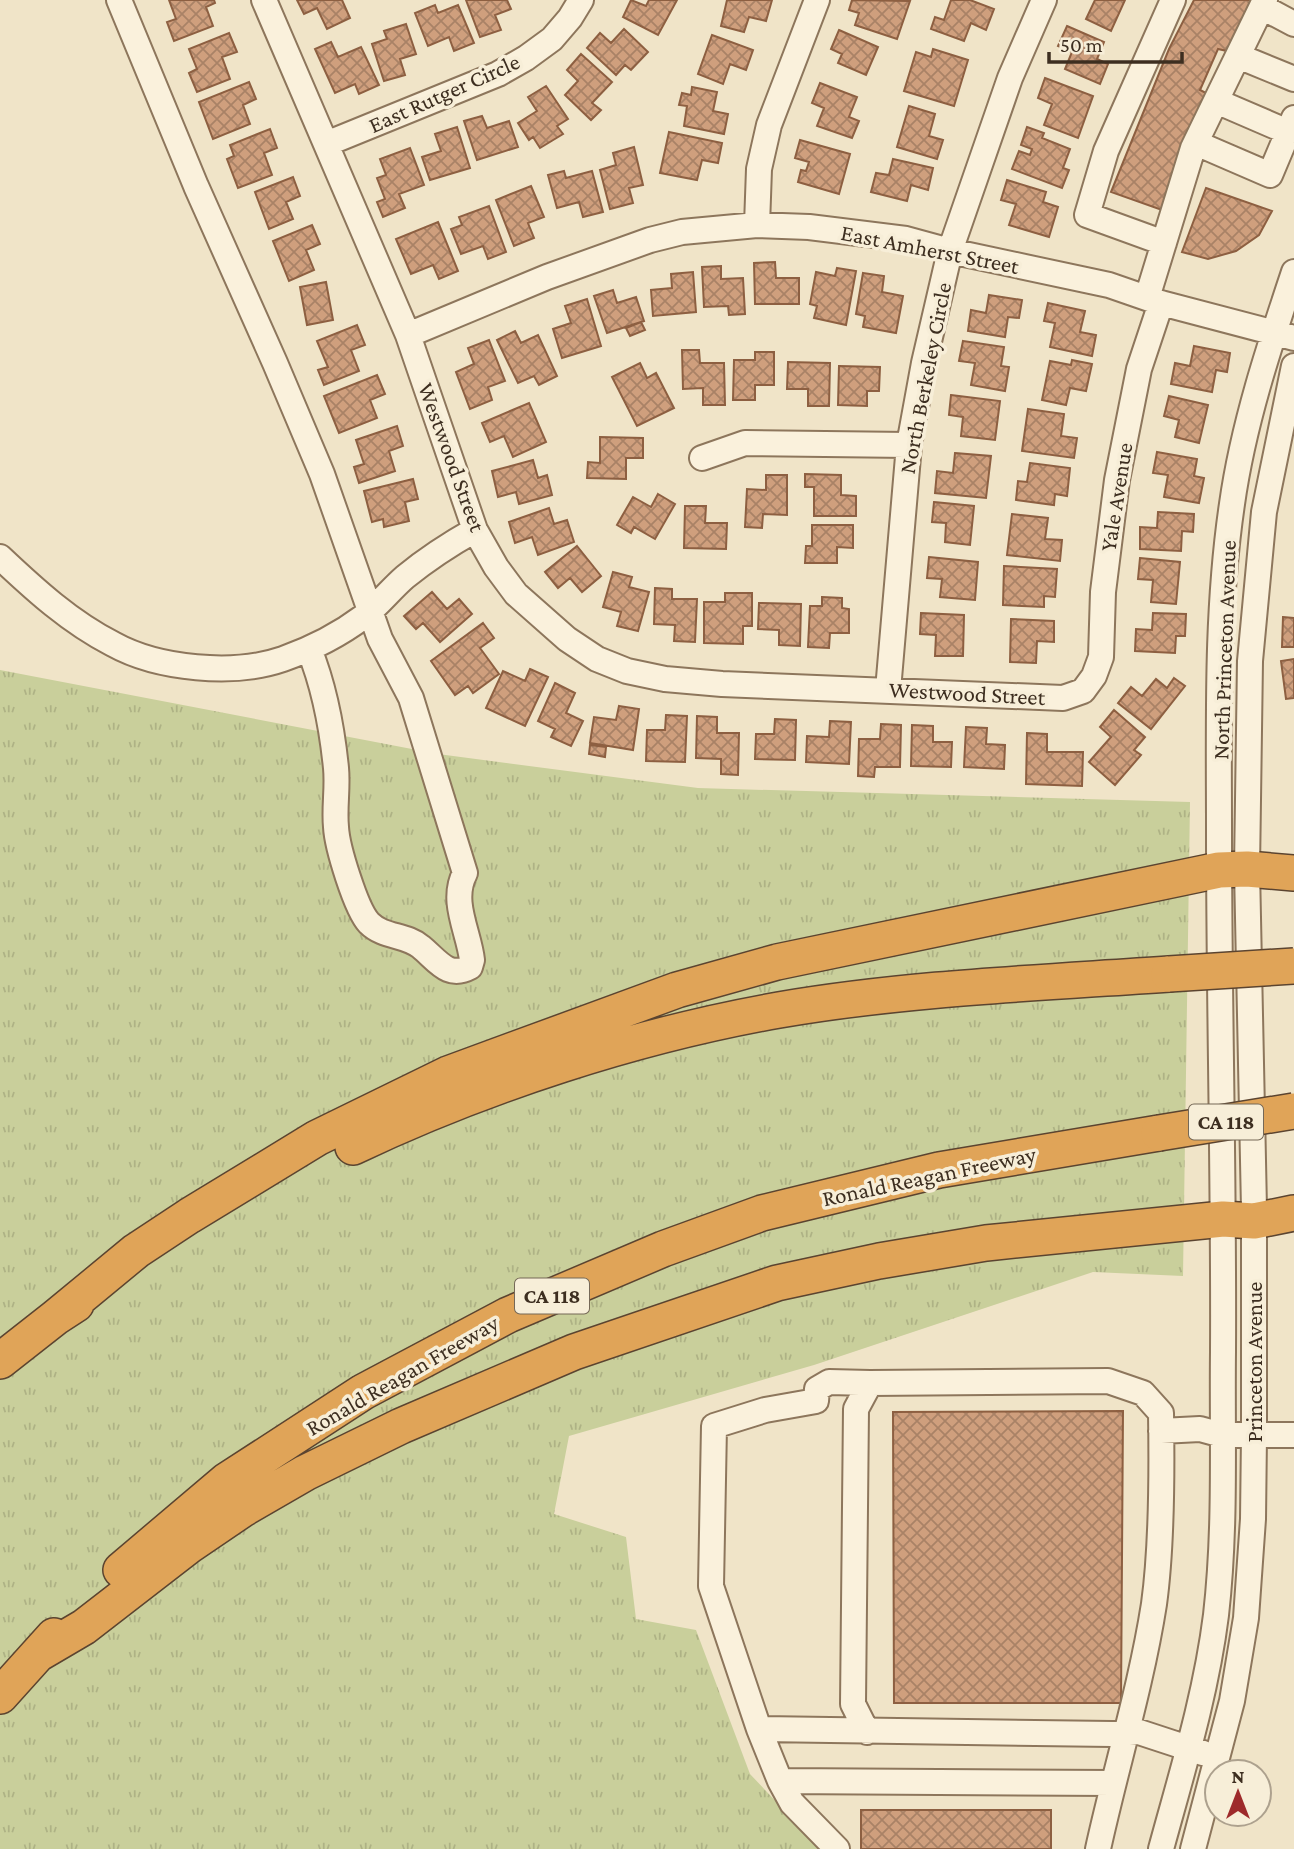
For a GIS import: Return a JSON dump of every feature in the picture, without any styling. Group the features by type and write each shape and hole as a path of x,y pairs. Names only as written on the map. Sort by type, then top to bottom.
{"highway":[{"path":"0,1361 136,1251 189,1216 317,1138 448,1074 677,990 777,962 1233,869 1294,873"},
{"path":"56,1317 202,1227 314,1165 413,1120 525,1077 638,1042 779,1010 930,991 1294,966"},
{"name":"Ronald Reagan Freeway","path":"0,1696 87,1598 226,1481 363,1392 508,1315 663,1249 761,1213 939,1170 1294,1111"},
{"path":"38,1654 85,1627 190,1545 305,1473 401,1426 574,1352 777,1283 879,1261 986,1243 1294,1213"}],"street":[{"path":"119,0 196,186 322,474 380,639 411,698 465,873 458,896 472,960 470,967 461,972 453,973 445,968 414,941 381,932 368,922 353,891 336,830 337,770 320,678 309,649"},
{"name":"Westwood Street","path":"264,0 408,335 475,530 496,567 516,594 567,639 597,659 627,671 664,679 722,684 1062,698 1083,691"},
{"name":"East Rutger Circle","path":"326,144 498,74 552,39 581,0"},
{"path":"757,225 759,169 769,125 817,0"},
{"name":"North Berkeley Circle","path":"888,690 909,445 924,362 950,251 1010,78 1044,0"},
{"path":"1164,243 1087,215 1106,151 1172,0"},
{"path":"1263,4 1294,24"},
{"name":"Yale Avenue","path":"1083,691 1094,676 1101,657 1104,581 1117,480 1164,243 1196,143 1263,4"},
{"path":"1238,56 1294,79"},
{"path":"1196,143 1270,176 1291,125 1216,101"},
{"name":"East Amherst Street","path":"408,335 547,277 650,240 682,232 757,225 809,227 906,239 1109,285 1284,335"},
{"name":"North Princeton Avenue","path":"1233,869 1219,689 1221,597 1232,502 1244,443 1284,335 1294,272"},
{"name":"North Princeton Avenue","path":"1233,869 1264,512 1294,366"},
{"path":"702,458 745,443 909,445"},
{"path":"0,557 37,592 114,646 148,659 185,667 240,667 280,660 335,635 370,611 404,579 444,548 475,530"},
{"name":"Princeton Avenue","path":"1193,1849 1232,1701 1246,1618 1253,1520 1254,1435 1239,1220 1233,869"},
{"name":"Princeton Avenue","path":"1161,1849 1203,1696 1216,1613 1222,1519 1222,1435 1239,1220"},
{"path":"836,1849 792,1803 780,1781 759,1729 711,1586 714,1426 765,1410 816,1401 817,1389 829,1382 1108,1381 1143,1393 1161,1413 1161,1431 1154,1601 1137,1691 1098,1849"},
{"path":"867,1732 853,1704 856,1409 870,1383"},
{"path":"1161,1431 1200,1429 1222,1435 1294,1435"},
{"path":"759,1729 867,1732 1139,1732 1217,1757"},
{"path":"780,1781 1113,1783"}],"green space":[{"path":"0,670 438,754 698,788 1190,802 1183,1276 1093,1272 814,1365 569,1436 554,1514 626,1537 636,1619 696,1630 750,1774 821,1849 0,1849"}],"building":[{"path":"169,0 214,0 215,3 206,7 213,26 174,41 167,22 176,19"},
{"path":"297,0 342,0 350,18 327,29 317,8 304,14"},
{"path":"466,0 507,0 511,9 495,15 501,30 480,37"},
{"path":"631,0 646,6 649,0 677,0 658,35 623,17"},
{"path":"727,0 772,0 766,21 749,17 744,32 721,26"},
{"path":"852,0 910,1 897,39 855,25 859,13 849,10"},
{"path":"951,0 970,0 994,9 986,30 971,23 964,41 931,29 935,17 944,20"},
{"path":"1095,0 1125,0 1111,31 1086,19"},
{"path":"1194,0 1253,0 1227,51 1218,49 1200,90 1208,94 1162,210 1111,192 1169,49"},
{"path":"435,5 438,13 458,5 474,43 454,51 449,37 428,46 415,13"},
{"path":"406,24 416,54 400,59 405,75 384,81 372,44 387,39 384,31"},
{"path":"1067,26 1104,42 1097,59 1108,64 1100,84 1065,69 1072,52 1058,46"},
{"path":"624,29 648,52 631,70 625,65 616,75 587,48 600,33 611,43"},
{"path":"839,30 878,47 866,75 838,63 842,54 831,49"},
{"path":"229,33 237,52 222,57 230,79 197,92 189,73 197,69 189,49"},
{"path":"712,35 753,50 746,70 730,64 723,84 698,74"},
{"path":"331,42 338,57 361,47 379,85 359,94 355,84 335,93 315,49"},
{"path":"933,49 968,60 954,106 904,91 916,52 931,57"},
{"path":"581,54 612,82 592,103 601,110 591,120 565,95 578,81 567,70"},
{"path":"1045,78 1093,96 1078,138 1044,125 1052,104 1038,98"},
{"path":"249,82 256,99 243,105 250,124 213,139 199,102"},
{"path":"820,83 857,97 849,117 859,121 852,138 817,126 824,108 812,103"},
{"path":"546,86 568,119 557,126 563,134 540,148 533,137 529,140 518,123 537,111 528,97"},
{"path":"692,87 717,92 713,111 728,114 724,134 684,126 687,106 679,105 682,93 691,95"},
{"path":"909,106 935,114 929,136 943,140 937,159 897,147"},
{"path":"482,116 487,128 509,121 518,147 477,160 464,121"},
{"path":"457,127 470,168 430,180 422,157 441,151 435,134"},
{"path":"1027,127 1044,133 1042,138 1070,149 1063,168 1069,170 1062,188 1012,169 1019,151 1030,155 1032,149 1021,145"},
{"path":"270,129 277,148 264,153 272,175 238,188 227,159 234,156 230,145"},
{"path":"669,132 722,143 718,163 702,160 697,180 660,173"},
{"path":"800,140 850,154 839,194 798,182 801,170 806,171 809,162 795,158"},
{"path":"634,147 643,185 629,188 633,203 610,209 600,170 616,165 613,153"},
{"path":"410,148 424,185 399,194 405,208 383,217 377,202 385,199 377,178 386,175 380,159"},
{"path":"893,159 933,168 928,190 911,185 907,201 871,192 876,173 889,175"},
{"path":"564,171 566,178 592,171 603,212 583,217 579,202 557,208 548,175"},
{"path":"293,177 300,196 286,202 293,219 269,229 255,192"},
{"path":"1007,180 1046,192 1043,202 1058,207 1049,237 1009,225 1016,204 1001,200"},
{"path":"531,186 544,217 528,223 534,238 514,246 496,200"},
{"path":"1206,188 1272,211 1259,235 1236,251 1208,259 1182,252"},
{"path":"489,206 506,252 488,259 483,246 461,254 451,229 462,225 459,217"},
{"path":"438,222 458,271 439,279 433,265 411,274 396,239"},
{"path":"312,225 320,244 306,250 314,270 289,281 273,241"},
{"path":"775,262 776,278 799,278 799,304 755,304 754,263"},
{"path":"721,266 721,279 743,278 745,314 729,315 728,306 704,307 702,267"},
{"path":"837,268 856,271 846,325 814,318 817,306 810,304 816,272 835,276"},
{"path":"693,272 696,312 653,316 651,290 672,288 671,274"},
{"path":"863,273 884,276 882,292 903,296 896,333 863,327 865,316 856,314"},
{"path":"326,282 333,320 307,325 300,287"},
{"path":"613,290 617,303 636,297 644,321 607,333 594,296"},
{"path":"989,295 1022,300 1019,318 1008,317 1005,337 968,331 971,310 986,313"},
{"path":"587,299 601,346 562,358 553,329 571,323 565,306"},
{"path":"1048,303 1085,311 1080,332 1096,335 1092,356 1050,347 1055,323 1044,321"},
{"path":"641,322 645,330 630,336 626,328"},
{"path":"357,325 365,345 351,350 359,371 324,385 318,370 328,367 317,341"},
{"path":"515,331 521,343 538,335 557,376 539,385 534,376 518,383 497,340"},
{"path":"489,340 505,381 488,387 492,400 470,409 456,372 474,364 468,348"},
{"path":"963,341 1004,347 1001,366 1009,367 1005,391 971,385 975,363 959,361"},
{"path":"1194,346 1230,353 1227,372 1216,370 1212,392 1171,384 1175,363 1190,366"},
{"path":"682,350 699,350 700,363 724,363 725,405 703,405 703,388 683,389"},
{"path":"755,352 774,352 774,385 755,385 755,400 733,400 734,360 755,360"},
{"path":"1072,360 1092,364 1086,391 1070,388 1066,405 1042,400 1050,361 1071,365"},
{"path":"788,362 830,363 829,406 808,406 808,389 787,389"},
{"path":"640,363 647,378 656,373 674,408 637,426 612,377"},
{"path":"839,366 880,367 879,391 867,391 867,406 838,405"},
{"path":"377,375 385,394 370,400 377,418 339,433 324,396"},
{"path":"951,395 1000,401 995,440 961,436 963,417 949,415"},
{"path":"1169,396 1208,405 1199,443 1175,437 1179,420 1164,416"},
{"path":"529,403 546,442 513,457 504,436 490,442 482,423"},
{"path":"1028,409 1064,414 1061,436 1077,438 1074,458 1022,451"},
{"path":"397,426 403,446 389,451 395,471 359,483 354,467 364,464 356,440"},
{"path":"600,437 643,438 643,458 626,458 626,479 587,478 588,462 600,463"},
{"path":"1157,452 1197,459 1194,476 1204,478 1199,503 1164,497 1168,475 1153,473"},
{"path":"955,453 991,456 986,498 935,493 937,471 953,473"},
{"path":"533,460 538,478 547,475 552,495 519,504 516,492 498,497 492,471"},
{"path":"1030,463 1070,468 1067,496 1055,494 1054,505 1016,500 1018,481 1027,482"},
{"path":"805,474 841,475 841,495 856,496 856,516 814,516 814,487 805,487"},
{"path":"766,475 787,475 787,515 763,514 762,528 745,527 747,489 766,490"},
{"path":"413,479 418,499 405,502 409,521 384,527 383,519 372,522 364,491"},
{"path":"658,494 675,504 655,539 634,527 631,533 617,525 633,497 651,507"},
{"path":"934,502 974,506 970,545 945,542 946,523 932,522"},
{"path":"685,506 706,506 705,523 727,523 726,549 684,548"},
{"path":"549,508 554,524 567,520 574,542 538,555 532,537 515,543 509,522"},
{"path":"1158,512 1194,514 1193,532 1182,531 1181,551 1140,549 1140,527 1157,528"},
{"path":"1012,514 1048,518 1045,539 1062,540 1060,561 1007,555"},
{"path":"812,525 853,525 853,548 837,547 837,563 805,563 806,546 812,546"},
{"path":"577,546 601,576 582,592 570,578 558,588 545,572"},
{"path":"929,557 978,562 975,600 940,597 942,579 927,578"},
{"path":"1140,558 1180,562 1176,604 1151,602 1153,580 1138,579"},
{"path":"1004,566 1057,569 1055,597 1044,596 1044,607 1003,605"},
{"path":"613,572 632,577 629,587 649,592 638,631 617,626 621,612 603,607"},
{"path":"655,588 672,589 672,599 697,599 695,642 674,641 675,625 654,624"},
{"path":"432,592 447,609 459,599 472,614 440,642 423,623 416,629 404,616"},
{"path":"725,593 752,593 752,626 743,626 743,644 704,643 704,602 725,602"},
{"path":"822,597 842,598 842,608 849,609 849,633 830,633 829,648 808,647 810,606 822,606"},
{"path":"759,603 801,604 800,646 779,645 779,630 758,629"},
{"path":"921,613 964,615 963,656 935,656 936,635 920,634"},
{"path":"1153,613 1186,614 1185,636 1176,636 1175,653 1135,651 1136,629 1152,630"},
{"path":"1283,617 1294,618 1294,647 1282,647"},
{"path":"1011,619 1054,621 1054,642 1037,641 1036,663 1010,662"},
{"path":"483,623 494,638 480,648 499,674 473,693 468,686 455,695 431,661"},
{"path":"1294,659 1294,698 1286,699 1281,661"},
{"path":"530,669 548,677 525,726 486,708 503,671 525,681"},
{"path":"1174,678 1185,686 1151,729 1118,703 1131,687 1142,696 1156,679 1167,688"},
{"path":"555,683 575,693 566,713 583,721 571,746 551,737 555,729 538,721"},
{"path":"619,706 639,709 633,750 590,743 594,717 616,720"},
{"path":"1114,710 1145,737 1134,750 1141,755 1115,785 1089,762 1111,737 1100,727"},
{"path":"666,715 687,716 685,762 646,761 647,730 665,730"},
{"path":"697,716 717,717 717,733 739,733 738,775 721,774 721,759 696,758"},
{"path":"775,719 796,720 795,760 755,759 756,734 774,734"},
{"path":"830,721 851,722 849,764 806,762 807,736 829,737"},
{"path":"881,724 901,725 900,767 875,767 874,777 858,776 859,739 880,739"},
{"path":"912,725 933,726 933,742 952,742 951,767 911,766"},
{"path":"966,727 987,728 986,744 1005,745 1004,769 964,767"},
{"path":"1027,733 1047,734 1047,752 1083,752 1082,786 1026,784"},
{"path":"590,745 606,747 605,757 589,754"},
{"path":"1123,1411 1121,1703 894,1703 893,1412"},
{"path":"861,1810 1051,1810 1051,1849 861,1849"}]}
